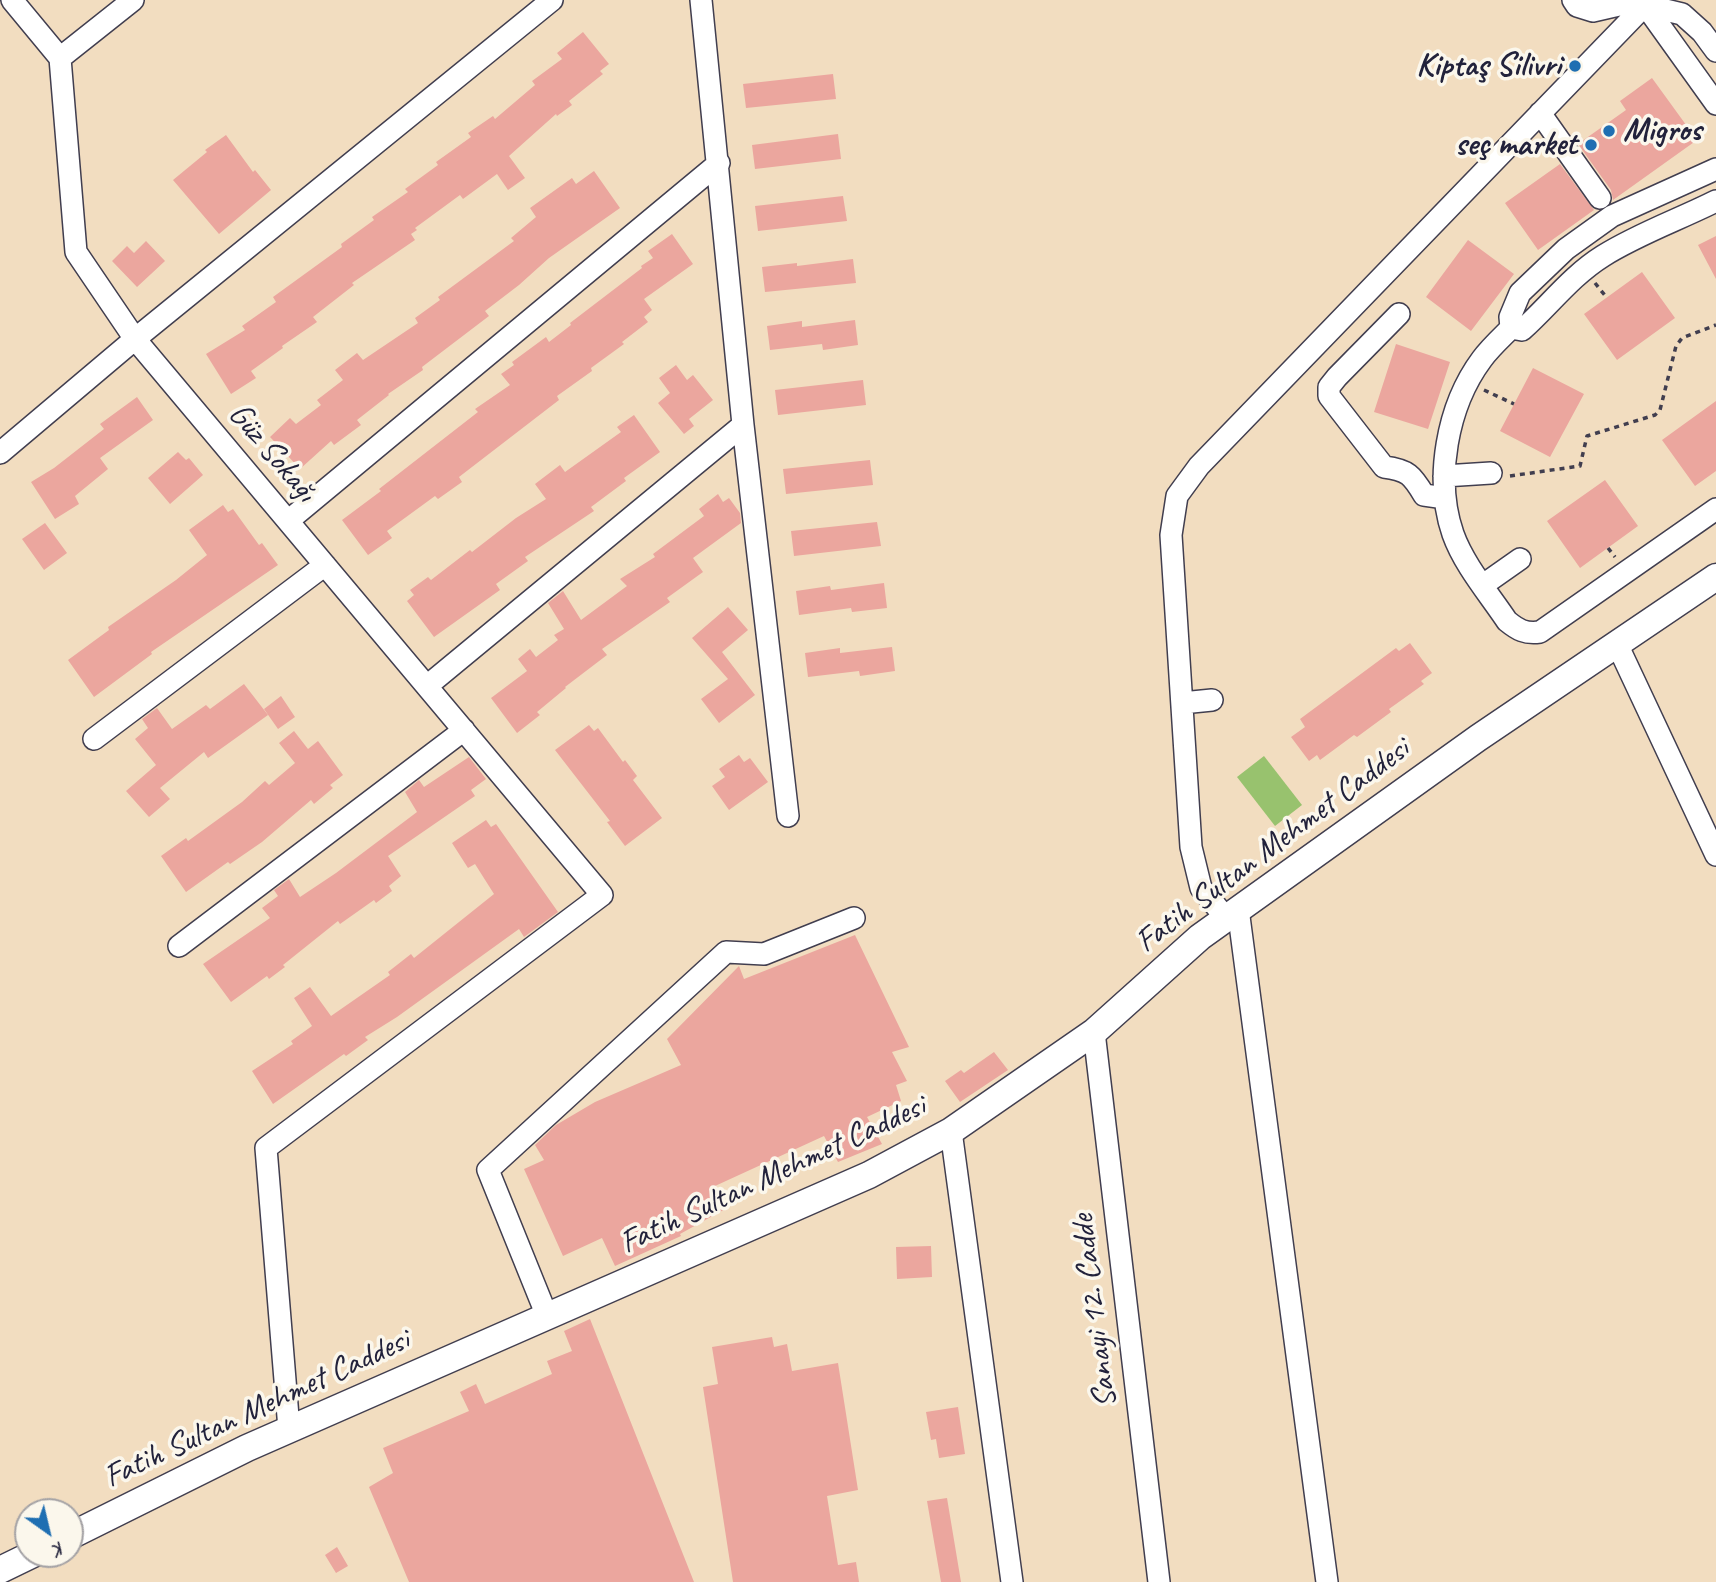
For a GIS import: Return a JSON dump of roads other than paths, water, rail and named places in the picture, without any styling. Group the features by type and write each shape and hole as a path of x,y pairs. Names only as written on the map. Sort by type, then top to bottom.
{"main road":[{"name":"Fatih Sultan Mehmet Caddesi","path":"84,1528 289,1429 869,1175 951,1131 1094,1032 1200,936 1467,746 1716,577"}],"street":[{"path":"12,0 60,58 133,0"},
{"path":"0,453 135,339 552,0"},
{"path":"701,0 743,425 788,816"},
{"path":"1573,0 1577,6 1593,11 1648,2 1682,14 1702,32 1716,51"},
{"path":"1648,2 1716,104"},
{"path":"1327,1582 1232,914 1201,888 1191,847 1171,535 1177,496 1199,466 1648,2"},
{"name":"Güz Sokağı","path":"60,58 76,252 135,339 602,895 266,1148 289,1429"},
{"path":"1540,113 1600,198"},
{"path":"288,521 719,163"},
{"path":"1716,169 1612,216 1566,249 1520,293 1510,317 1511,327 1481,360 1457,403 1444,476 1445,498 1453,534 1460,551 1507,621 1517,630 1530,633 1539,632 1716,509"},
{"path":"1511,327 1522,330 1564,286 1601,257 1653,229 1716,201"},
{"path":"1399,314 1337,377 1329,387 1329,396 1384,467 1406,472 1424,495 1445,498"},
{"path":"427,686 743,425"},
{"path":"1444,476 1491,473"},
{"path":"1483,585 1520,558"},
{"path":"94,739 325,565"},
{"path":"1617,644 1716,855"},
{"path":"1182,703 1212,700"},
{"path":"179,946 464,730"},
{"path":"547,1316 488,1170 726,952 764,954 854,918"},
{"name":"Sanayi 12. Cadde","path":"1094,1032 1159,1582"},
{"path":"951,1131 1012,1582"}],"place":[{"name":"Kiptaş Silivri","path":"1575,66"},
{"name":"Migros","path":"1609,131"},
{"name":"seç market","path":"1591,145"}]}
